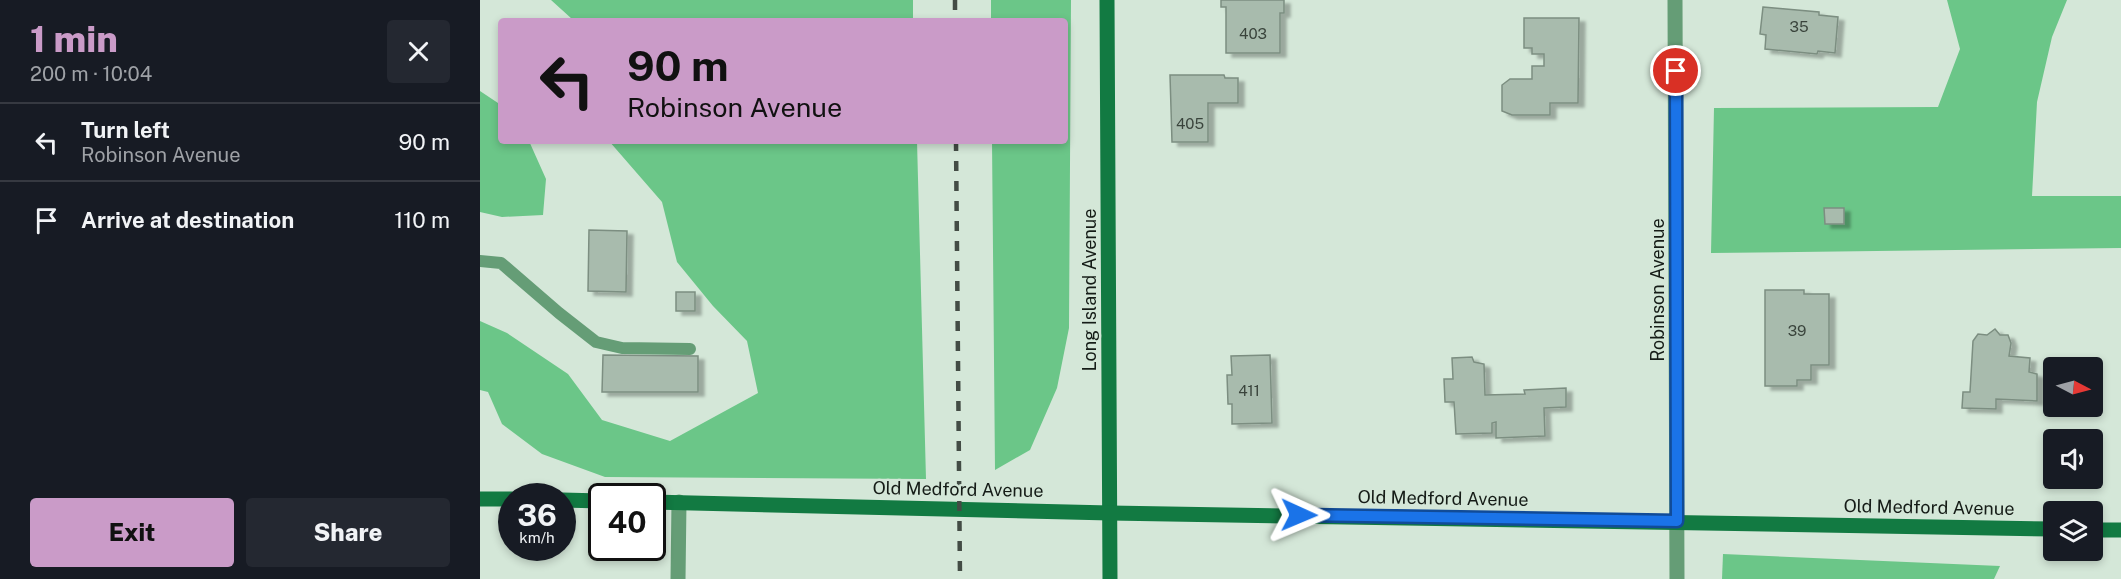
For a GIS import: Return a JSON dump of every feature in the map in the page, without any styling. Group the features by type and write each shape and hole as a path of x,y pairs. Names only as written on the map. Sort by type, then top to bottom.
{"street":[{"name":"Long Island Avenue","path":"1107,0 1110,579"},
{"name":"Robinson Avenue","path":"1675,0 1677,579"},
{"path":"480,498 498,499"},
{"name":"Old Medford Avenue","path":"666,502 1110,513 2043,529"},
{"path":"678,579 679,502"},
{"path":"2103,530 2121,530"}],"lane":[{"path":"480,261 501,263 559,314 596,342 622,348 690,349"}],"green space":[{"path":"551,0 913,0 913,18 571,18"},
{"path":"991,0 1071,0 1069,328 1057,388 1030,450 995,470 992,144 1068,144 1068,18 991,18"},
{"path":"1947,0 2067,0 2052,37 2037,102 2032,196 2121,196 2121,248 1711,253 1714,108 1938,107 1960,49"},
{"path":"480,91 498,103 498,144 530,144 546,179 543,215 502,217 480,212"},
{"path":"612,144 917,144 926,479 605,477 542,454 502,424 488,392 480,390 480,321 507,333 568,374 602,420 670,441 758,393 747,341 713,306 677,262 662,202"},
{"path":"1723,554 2000,566 1994,579 1722,579"}],"building":[{"path":"1221,0 1284,0 1284,13 1280,13 1280,53 1226,53 1226,7 1221,7"},
{"path":"1763,7 1819,12 1819,15 1838,17 1835,53 1818,51 1817,54 1765,49 1766,35 1760,34"},
{"path":"1524,18 1579,18 1578,103 1550,103 1550,115 1512,115 1502,111 1502,85 1510,79 1532,79 1532,66 1544,66 1544,54 1532,54 1532,48 1524,48"},
{"path":"1170,75 1224,75 1225,78 1238,78 1238,103 1208,103 1208,142 1172,142"},
{"path":"1824,208 1844,208 1844,224 1825,224"},
{"path":"589,230 627,231 626,292 588,291"},
{"path":"1765,290 1804,290 1804,294 1829,294 1829,365 1811,365 1811,380 1797,380 1797,386 1765,386"},
{"path":"676,292 695,292 695,311 676,311"},
{"path":"1995,329 2000,335 2008,335 2011,343 2009,356 2030,358 2029,372 2037,374 2037,401 1996,399 1996,409 1962,408 1963,392 1970,392 1973,341 1978,334 1987,335"},
{"path":"603,355 698,356 698,392 602,392"},
{"path":"1270,355 1272,423 1232,424 1232,404 1228,404 1227,375 1232,375 1231,356"},
{"path":"1472,357 1474,362 1484,364 1485,395 1525,394 1524,390 1566,388 1566,407 1544,408 1545,436 1496,438 1496,422 1492,423 1492,433 1456,434 1454,402 1445,402 1444,379 1453,379 1452,358"}],"railway":[{"path":"955,0 955,18"},
{"path":"956,144 960,579"}],"route":[{"path":"1299,515 1677,521 1676,71"}]}
